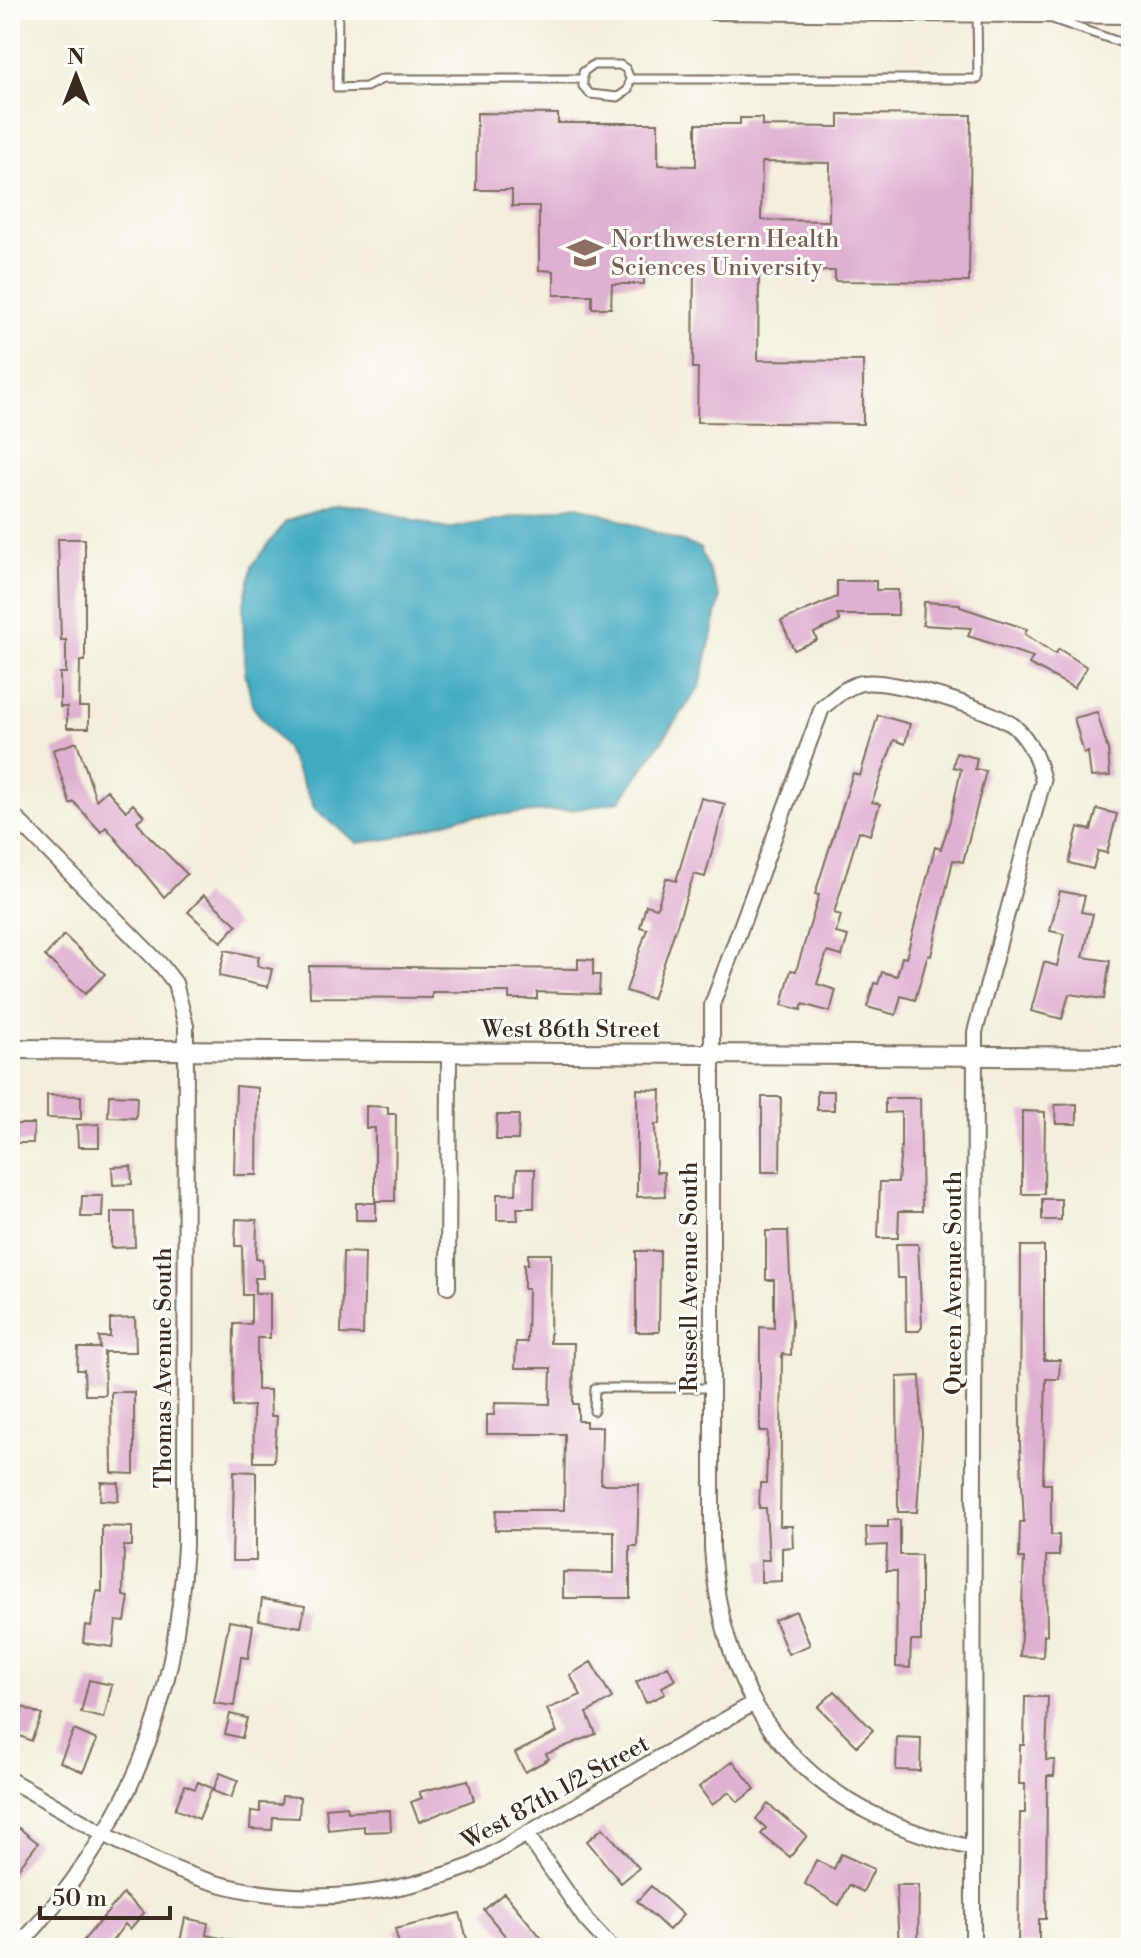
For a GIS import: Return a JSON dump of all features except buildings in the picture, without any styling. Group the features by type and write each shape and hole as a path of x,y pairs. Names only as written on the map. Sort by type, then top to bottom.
{"street":[{"path":"713,10 1131,14"},
{"name":"Russell Avenue South","path":"929,694 881,681 858,683 822,708 712,1005 715,1596 726,1644 754,1703 770,1729 802,1765 839,1796 881,1821 926,1839 973,1848"},
{"name":"Queen Avenue South","path":"929,694 1013,725 1038,760 1043,781 975,1032 973,1948"},
{"name":"Thomas Avenue South","path":"10,812 175,983 183,1004 186,1050 185,1546 181,1606 172,1666 156,1725 134,1780 106,1833 76,1880 17,1948"},
{"name":"West 86th Street","path":"10,1049 1131,1057"},
{"path":"448,1287 449,1053"},
{"name":"West 87th 1/2 Street","path":"10,1780 159,1863 210,1881 262,1894 315,1898 369,1895 421,1885 471,1866 528,1836 754,1703"},
{"path":"528,1836 586,1920 612,1948"}],"lane":[{"path":"338,10 337,88 366,87 382,79 582,79"},
{"path":"630,79 978,79 977,12"},
{"path":"1030,13 1131,46"},
{"path":"593,65 620,65 630,79 628,90 618,97 590,94 582,79 583,72 593,65"},
{"path":"594,1411 595,1388 712,1388"}],"water":[{"path":"360,505 447,529 577,505 700,548 720,598 700,686 620,801 579,809 462,817 395,838 357,843 315,809 285,747 253,707 245,672 243,608 252,566 286,521 336,506"}],"place":[{"name":"Northwestern Health Sciences University","path":"585,253"}]}
